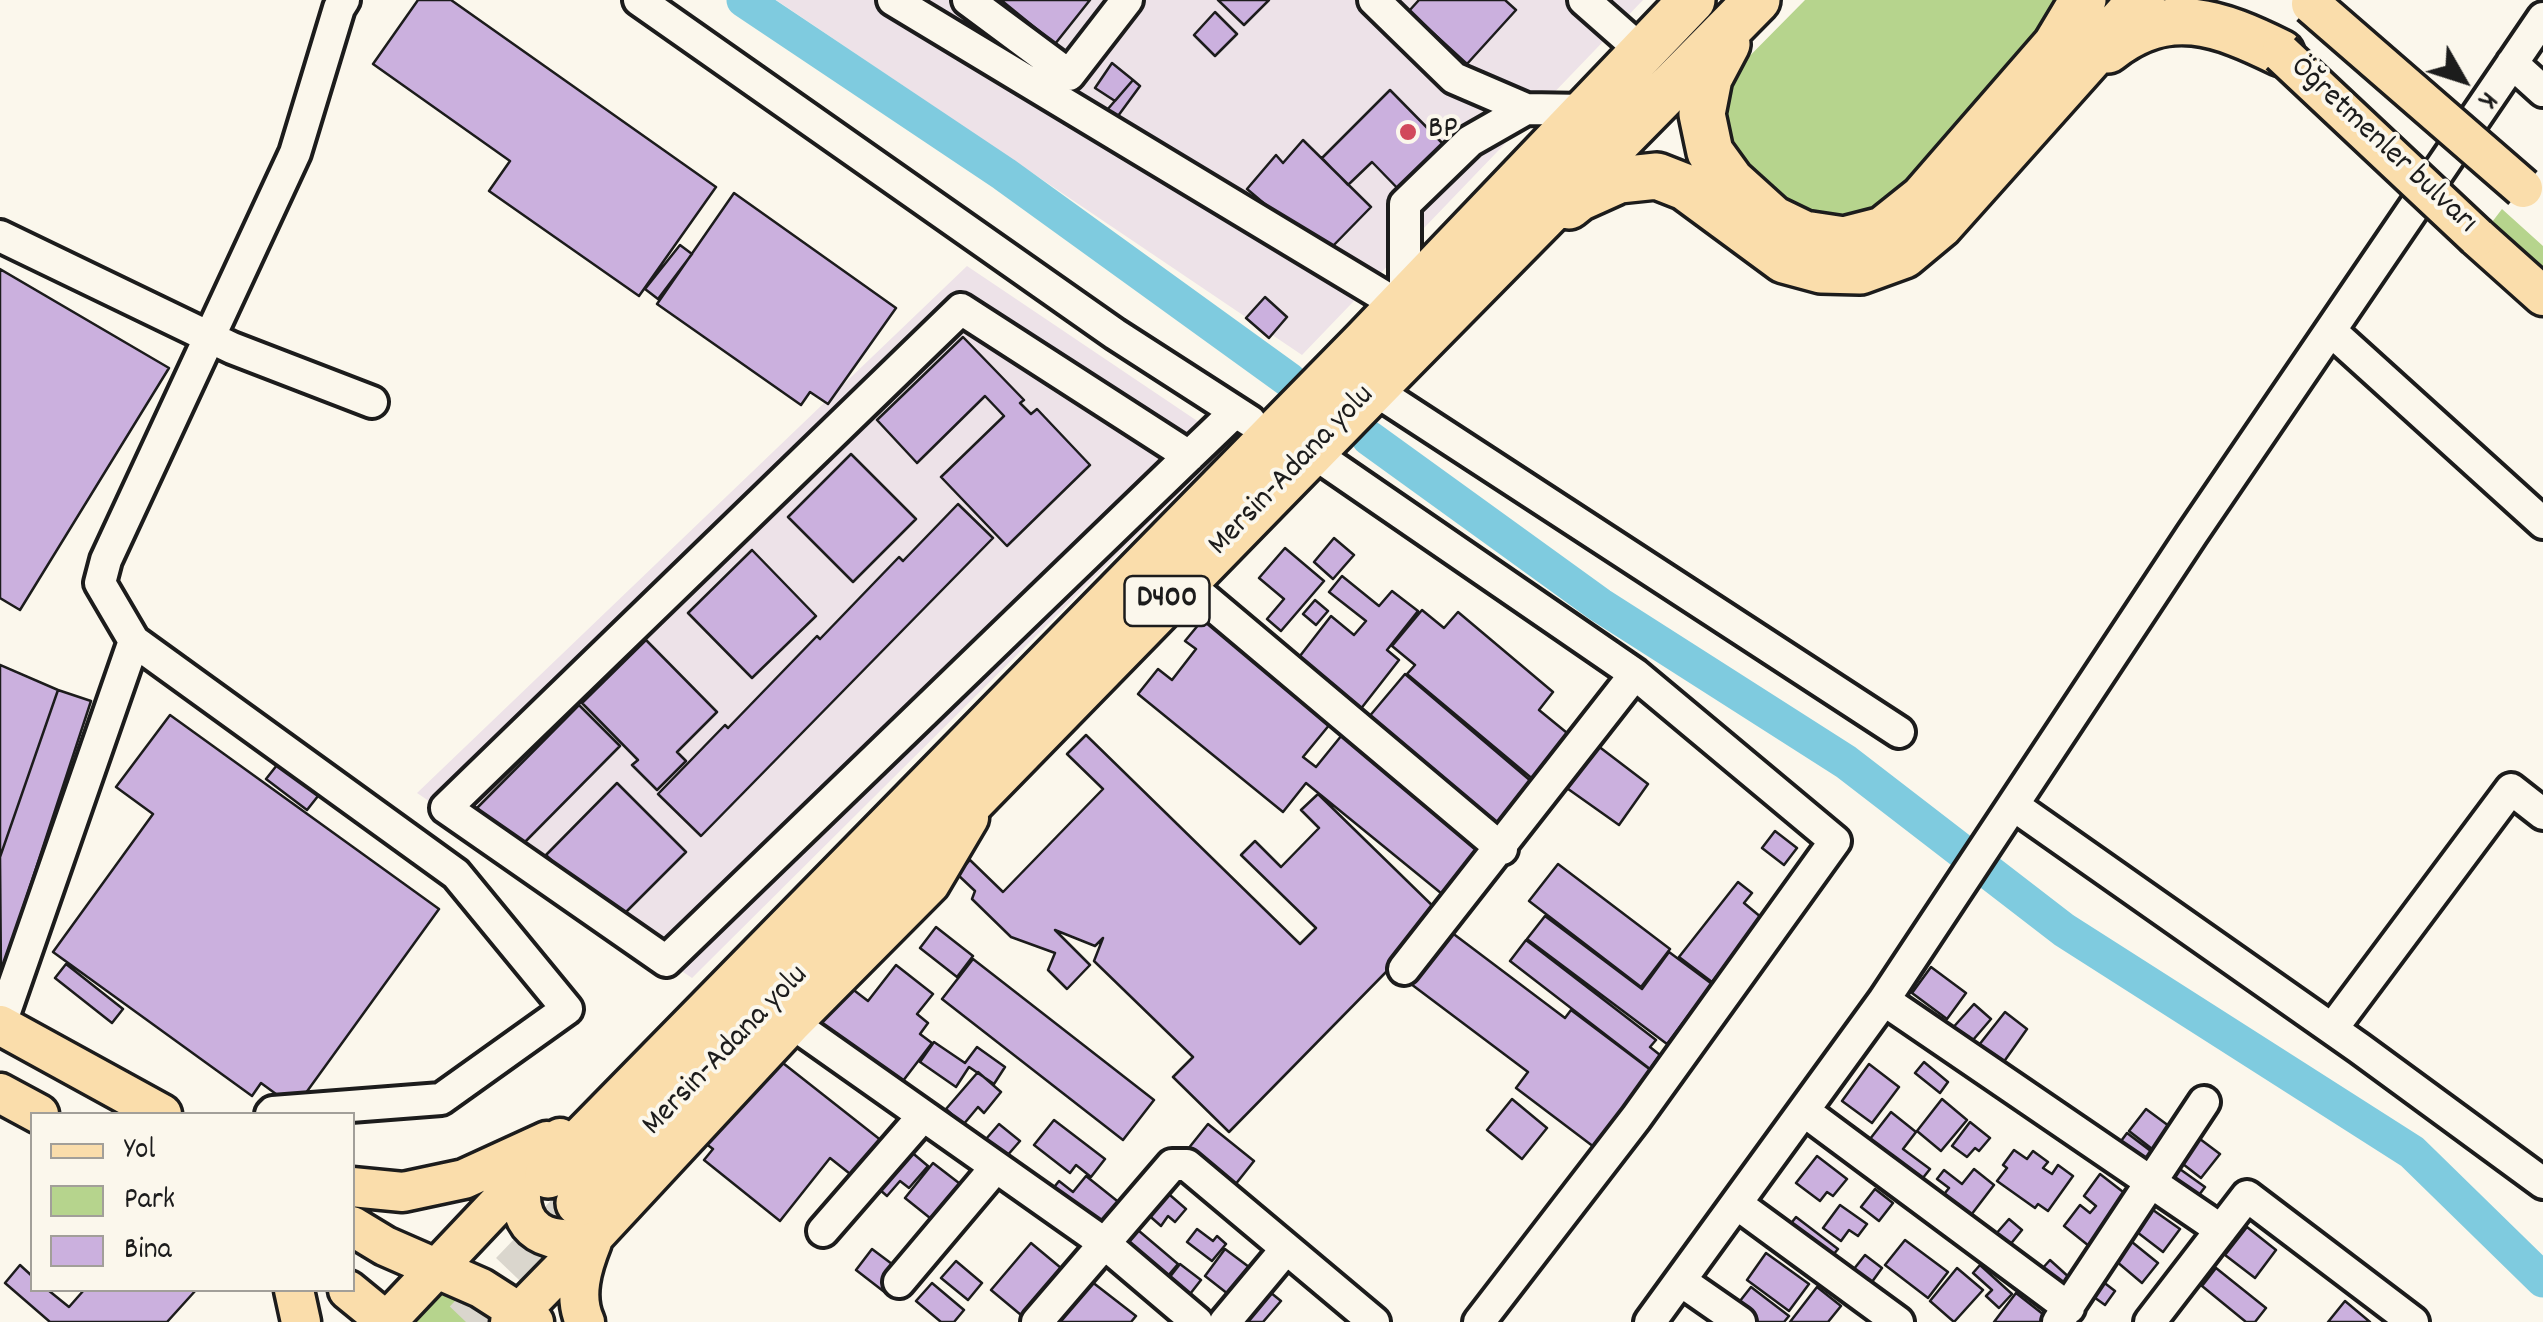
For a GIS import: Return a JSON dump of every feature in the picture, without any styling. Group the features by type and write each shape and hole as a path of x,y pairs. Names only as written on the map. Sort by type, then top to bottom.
{"highway":[{"name":"Mersin-Adana yolu","path":"977,767 1185,582 1402,303 1692,0"},
{"name":"Mersin-Adana yolu","path":"561,1186 1292,444 1382,380 1757,0"},
{"path":"1767,0 1728,42 1708,78 1702,114 1710,152 1732,181 1773,218 1804,234 1844,240 1883,230 1923,198 2056,45 2083,0"},
{"path":"1382,380 1524,244 1578,198 1619,180 1656,176 1685,187 1784,260 1821,270 1860,271 1904,255 1940,225 2140,0"},
{"path":"2064,86 2126,36 2174,20 2212,25 2244,35 2281,54"}],"main road":[{"name":"Öğretmenler bulvarı","path":"2220,0 2543,296"},
{"name":"Öğretmenler bulvarı","path":"2308,2 2533,197"},
{"path":"350,1292 387,1322 437,1269 792,1024 930,884 977,767"},
{"path":"0,1025 158,1112"},
{"path":"0,1093 35,1112"},
{"path":"355,1187 403,1192 464,1179 561,1186"},
{"path":"355,1228 385,1246 481,1288 521,1319 561,1186"},
{"path":"561,1186 580,1272 582,1319"},
{"path":"294,1292 301,1322"}],"street":[{"path":"274,1112 441,1099 568,1009 456,874 134,641 100,583 106,560 294,153 344,0"},
{"path":"639,0 1114,334 1292,444 1636,674 1836,842 1636,1118 1479,1322"},
{"path":"893,0 1402,303 1405,204 1470,140 1526,110"},
{"path":"968,0 1069,74 1128,0"},
{"path":"1374,0 1454,78 1526,110 1587,110"},
{"path":"1604,6 1643,52"},
{"path":"1650,1322 1884,1000 2192,534 2543,18"},
{"path":"2512,63 2543,91"},
{"path":"0,236 210,338 372,402"},
{"path":"1189,456 961,309 446,808 666,960 1235,412"},
{"path":"2332,331 2543,523"},
{"path":"1382,380 1899,732"},
{"path":"1185,582 1501,848"},
{"path":"0,1025 134,641"},
{"path":"1404,968 1636,674"},
{"path":"2332,1029 2511,790 2543,814"},
{"path":"2014,806 2543,1183"},
{"path":"1884,1000 2221,1230"},
{"path":"792,1024 1104,1243 1197,1322"},
{"path":"1804,1111 2063,1315 2204,1102"},
{"path":"823,1231 923,1116"},
{"path":"1036,1322 1172,1165 1188,1165 1374,1322"},
{"path":"899,1282 996,1167"},
{"path":"2150,1322 2247,1196 2414,1322"},
{"path":"1737,1204 1898,1322"},
{"path":"1226,1322 1286,1249"},
{"path":"1681,1281 1740,1322"}],"shaded area":[{"path":"776,0 1643,0 1302,355"},
{"path":"967,266 1230,443 692,978 417,793"}],"green space":[{"path":"1805,0 2065,0 2003,80 1872,213 1832,220 1795,210 1747,179 1715,134 1720,86"},
{"path":"2502,209 2543,246 2543,273 2489,226"},
{"path":"447,1291 470,1300 481,1322 416,1322 427,1302"}],"building":[{"path":"418,0 451,0 716,187 639,296 489,191 510,161 373,64"},
{"path":"1001,0 1090,0 1055,44"},
{"path":"1218,0 1269,0 1244,25"},
{"path":"1419,0 1505,0 1516,10 1467,64 1409,11"},
{"path":"1215,12 1237,34 1215,56 1194,35"},
{"path":"1112,63 1133,80 1115,101 1095,88"},
{"path":"1133,80 1140,86 1118,116 1107,110"},
{"path":"1390,90 1450,151 1405,196 1372,162 1348,185 1322,158"},
{"path":"1303,140 1371,207 1329,250 1286,222 1247,189 1276,155 1283,163"},
{"path":"734,193 896,308 828,404 810,392 801,405 657,304"},
{"path":"680,245 692,254 658,299 645,289"},
{"path":"0,269 169,368 20,610 0,598"},
{"path":"1265,297 1287,317 1269,338 1246,318"},
{"path":"963,337 1024,400 1020,403 1031,414 1037,409 1090,465 1007,546 941,477 1004,416 985,396 917,463 877,420"},
{"path":"851,454 916,519 853,582 788,517"},
{"path":"958,504 993,538 701,836 658,794 817,636 820,639 899,557 903,561"},
{"path":"1334,538 1354,555 1333,579 1314,562"},
{"path":"1285,548 1324,581 1281,631 1267,619 1284,599 1259,578"},
{"path":"752,550 816,616 752,678 688,613"},
{"path":"1342,576 1379,606 1392,591 1418,611 1387,650 1399,660 1356,715 1293,665 1331,616 1354,635 1366,621 1329,592"},
{"path":"1315,600 1328,611 1316,625 1303,614"},
{"path":"1422,610 1444,628 1458,612 1553,692 1539,710 1572,737 1535,781 1407,674 1415,665 1392,646"},
{"path":"1209,612 1335,718 1303,757 1316,767 1346,730 1489,847 1447,898 1306,783 1283,812 1138,694 1158,669 1172,680 1196,649 1185,641"},
{"path":"646,640 717,712 677,752 686,761 657,790 632,765 638,760 582,703"},
{"path":"0,665 58,690 0,857"},
{"path":"1405,674 1532,782 1493,828 1368,718"},
{"path":"58,690 91,701 1,975 0,857"},
{"path":"579,705 620,746 518,849 477,808"},
{"path":"170,715 439,909 295,1108 261,1083 252,1096 53,952 153,814 116,787"},
{"path":"1086,735 1300,944 1316,928 1241,855 1255,841 1281,867 1319,828 1301,810 1318,794 1442,915 1229,1132 1173,1077 1193,1057 1094,961 1103,938 1095,946 1055,930 1090,965 1067,989 1048,970 1055,953 1011,937 972,899 975,891 957,874 970,860 1003,892 1103,789 1067,754"},
{"path":"1585,736 1648,784 1619,825 1554,779"},
{"path":"281,760 322,791 307,810 266,779"},
{"path":"617,783 686,852 615,923 546,855"},
{"path":"1775,831 1797,848 1784,865 1762,848"},
{"path":"1558,864 1670,949 1641,987 1529,901"},
{"path":"1738,882 1752,893 1744,903 1762,918 1712,982 1679,957"},
{"path":"1545,916 1642,989 1669,952 1712,984 1667,1044 1527,939"},
{"path":"936,927 973,956 957,977 920,948"},
{"path":"1447,929 1565,1018 1571,1010 1652,1071 1594,1147 1516,1088 1528,1072 1407,981"},
{"path":"1526,940 1656,1040 1650,1047 1660,1055 1650,1069 1510,961"},
{"path":"973,959 1154,1100 1123,1140 942,999"},
{"path":"66,964 123,1009 112,1023 55,978"},
{"path":"896,965 933,994 917,1014 928,1023 920,1034 932,1043 883,1107 797,1041 842,981 868,1001"},
{"path":"1931,967 1966,993 1947,1019 1912,993"},
{"path":"1974,1004 1991,1019 1967,1047 1950,1031"},
{"path":"2005,1012 2027,1029 2003,1063 1979,1045"},
{"path":"934,1042 965,1063 977,1047 1005,1067 994,1084 969,1067 956,1087 920,1062"},
{"path":"774,1056 887,1145 859,1181 830,1158 780,1221 704,1160 713,1149 705,1143"},
{"path":"1924,1062 1948,1082 1940,1093 1915,1073"},
{"path":"1869,1064 1899,1087 1872,1123 1842,1101"},
{"path":"978,1072 1001,1092 984,1113 978,1107 963,1125 946,1109"},
{"path":"1512,1099 1547,1128 1522,1159 1487,1130"},
{"path":"1942,1099 1967,1120 1941,1151 1917,1131"},
{"path":"2146,1109 2173,1129 2156,1152 2129,1131"},
{"path":"1891,1112 1916,1132 1903,1149 1930,1169 1907,1198 1863,1148"},
{"path":"1054,1120 1105,1159 1091,1177 1076,1165 1070,1173 1034,1145"},
{"path":"1970,1122 1990,1138 1979,1151 1975,1148 1967,1157 1952,1146"},
{"path":"999,1124 1020,1141 1006,1157 986,1139"},
{"path":"1208,1124 1254,1161 1227,1195 1188,1149"},
{"path":"2188,1130 2220,1154 2201,1178 2170,1154"},
{"path":"2127,1133 2156,1155 2139,1178 2110,1156"},
{"path":"903,1145 928,1166 909,1188 900,1181 887,1196 872,1183"},
{"path":"2014,1150 2027,1159 2033,1151 2048,1162 2043,1168 2052,1174 2058,1165 2073,1176 2048,1211 2038,1204 2035,1208 1997,1181"},
{"path":"1817,1156 1847,1179 1833,1196 1827,1192 1820,1201 1796,1183"},
{"path":"933,1163 968,1190 940,1226 905,1198"},
{"path":"2177,1167 2205,1187 2190,1207 2162,1187"},
{"path":"1974,1169 1994,1185 1968,1219 1941,1198 1949,1188 1937,1179 1944,1170 1962,1184"},
{"path":"2100,1174 2127,1195 2089,1246 2064,1226 2080,1205 2090,1213 2096,1206 2084,1196"},
{"path":"1086,1176 1121,1204 1086,1248 1051,1191 1059,1181 1073,1192"},
{"path":"1163,1189 1186,1209 1175,1222 1168,1216 1161,1226 1144,1211"},
{"path":"1875,1189 1893,1203 1879,1221 1861,1207"},
{"path":"1840,1205 1867,1224 1858,1236 1849,1230 1841,1241 1823,1228"},
{"path":"2153,1210 2180,1229 2163,1252 2137,1232"},
{"path":"1796,1217 1838,1249 1819,1272 1778,1240"},
{"path":"2009,1219 2022,1230 2009,1246 1995,1235"},
{"path":"1132,1225 1178,1264 1149,1298 1104,1259"},
{"path":"2247,1227 2276,1250 2255,1278 2225,1255"},
{"path":"1197,1229 1213,1241 1217,1236 1226,1244 1212,1261 1187,1242"},
{"path":"1905,1240 1948,1272 1928,1298 1885,1265"},
{"path":"2132,1242 2158,1263 2142,1283 2116,1261"},
{"path":"1031,1243 1061,1268 1021,1315 991,1290"},
{"path":"872,1249 904,1273 887,1294 856,1270"},
{"path":"1225,1249 1249,1267 1228,1294 1205,1276"},
{"path":"1766,1253 1809,1284 1789,1311 1747,1280"},
{"path":"1865,1255 1882,1268 1864,1293 1846,1279"},
{"path":"2050,1260 2071,1279 2054,1299 2032,1280"},
{"path":"956,1261 982,1283 968,1300 941,1278"},
{"path":"1180,1264 1201,1280 1176,1312 1155,1296"},
{"path":"20,1265 30,1274 30,1292 50,1292 69,1307 82,1292 194,1292 167,1322 50,1322 5,1283"},
{"path":"1980,1265 2012,1294 1999,1308 1986,1296 1992,1290 1973,1273"},
{"path":"1957,1268 1983,1290 1954,1322 1930,1301"},
{"path":"2216,1268 2266,1308 2255,1322 2246,1322 2202,1286"},
{"path":"1087,1278 1136,1316 1131,1322 1052,1322"},
{"path":"2102,1281 2115,1291 2105,1305 2091,1295"},
{"path":"932,1283 964,1310 954,1322 941,1322 916,1301"},
{"path":"1751,1287 1789,1316 1784,1322 1738,1322 1729,1315"},
{"path":"1817,1287 1841,1306 1828,1322 1790,1322"},
{"path":"1265,1288 1281,1301 1263,1322 1236,1322"},
{"path":"2016,1293 2053,1322 1994,1322"},
{"path":"2345,1301 2370,1322 2328,1322"}],"waterway":[{"path":"744,0 1004,174 1289,380"},
{"path":"1369,438 1600,605 1846,762 2064,930 2412,1152 2543,1280"}],"tunnel":[{"path":"466,1322 575,1208"}],"place":[{"name":"BP","path":"1408,132"}]}
